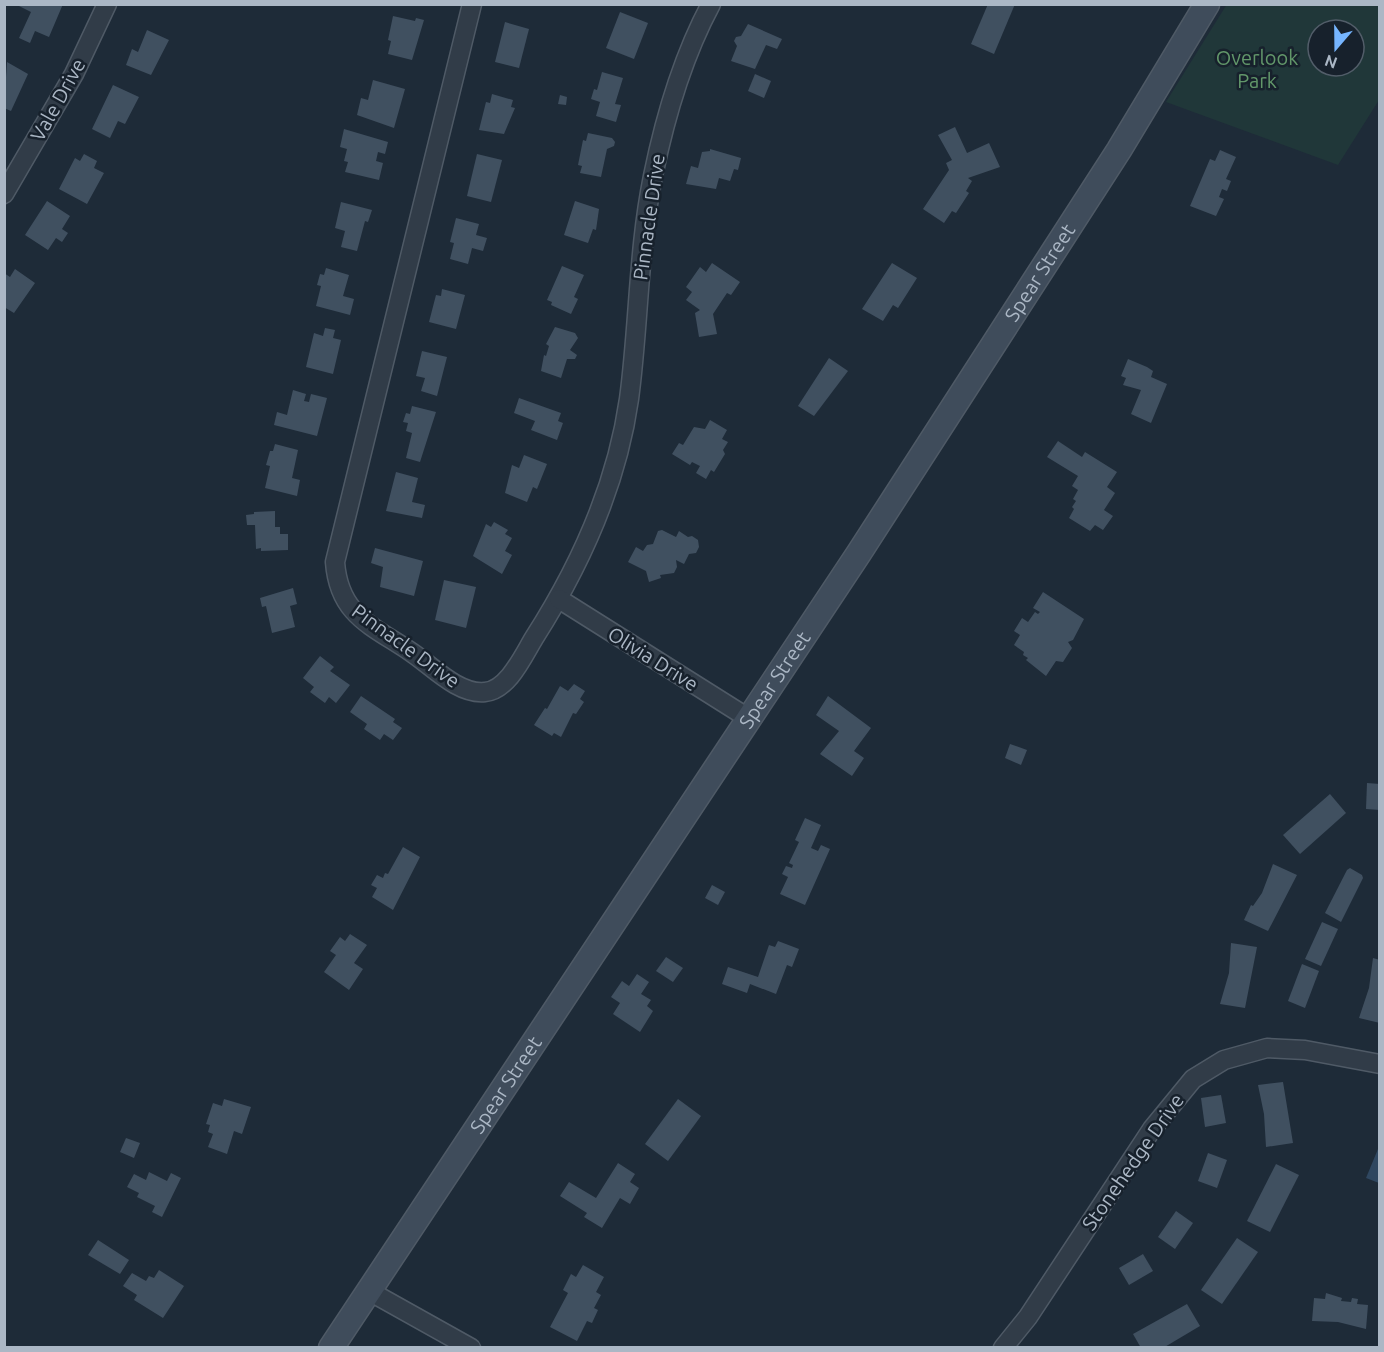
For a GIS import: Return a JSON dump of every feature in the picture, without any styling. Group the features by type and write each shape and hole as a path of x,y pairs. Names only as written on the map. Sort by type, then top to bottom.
{"main road":[{"name":"Spear Street","path":"331,1347 992,349 1124,142 1207,4"}],"street":[{"name":"Vale Drive","path":"4,194 74,74 107,4"},
{"name":"Pinnacle Drive","path":"472,4 335,562 337,583 346,603 360,619 458,685 483,692 498,688 518,664 559,599 603,501 618,452 628,401 644,228 664,124 681,72 711,4"},
{"name":"Olivia Drive","path":"559,599 748,718"},
{"name":"Stonehedge Drive","path":"1003,1347 1028,1317 1152,1129 1193,1079 1224,1060 1267,1048 1305,1050 1380,1064"},
{"path":"369,1291 471,1347"}],"green space":[{"name":"Overlook Park","path":"1227,4 1379,5 1379,100 1338,165 1166,102"}],"water":[{"path":"1378,1149 1380,1149 1379,1183 1366,1178"}],"building":[{"path":"15,4 63,4 49,37 35,31 30,43 19,38 31,12"},
{"path":"988,4 1015,4 994,54 971,44"},
{"path":"620,12 648,23 634,59 606,48"},
{"path":"393,16 415,21 416,18 424,20 412,60 388,54 391,41 388,40"},
{"path":"505,22 529,29 519,68 495,62"},
{"path":"748,24 782,39 777,49 766,45 755,69 731,61 737,46 734,41 736,37 741,36"},
{"path":"147,30 169,40 151,75 126,65 132,49 138,52"},
{"path":"7,62 28,74 11,111 4,108"},
{"path":"602,72 623,78 615,104 621,105 616,122 596,116 600,102 591,99 594,89 597,90"},
{"path":"755,74 771,81 764,98 748,91"},
{"path":"373,80 405,89 394,128 357,115 361,98 368,100"},
{"path":"113,85 139,97 125,124 118,121 110,138 92,129"},
{"path":"492,94 513,100 511,107 515,108 504,134 479,130 486,102 490,103"},
{"path":"560,95 567,97 566,105 558,104"},
{"path":"955,127 967,153 989,143 1000,167 968,178 972,181 966,191 969,193 956,213 952,211 944,223 923,209 949,170 946,163 952,160 938,135"},
{"path":"344,129 388,142 385,154 378,152 376,161 383,163 379,180 345,172 348,162 344,161 347,149 340,147"},
{"path":"588,133 612,138 615,142 614,146 607,149 601,177 580,173 582,166 578,165 583,140 586,141"},
{"path":"710,149 741,158 738,170 734,169 730,181 719,178 716,189 686,184 691,166 698,168 702,152 710,151"},
{"path":"1220,150 1236,157 1226,179 1231,181 1227,191 1222,189 1219,197 1224,199 1216,216 1190,206 1210,159 1215,161"},
{"path":"84,154 97,161 94,168 104,173 87,204 59,189 75,158 80,161"},
{"path":"477,154 502,160 491,202 467,196"},
{"path":"47,201 70,216 62,229 68,233 62,242 56,238 48,250 25,235"},
{"path":"575,201 599,209 596,230 593,229 588,243 564,235"},
{"path":"341,202 372,210 368,222 365,221 357,251 341,247 345,231 335,228"},
{"path":"456,218 479,224 476,235 487,238 483,251 472,248 468,264 450,259 454,243 450,242"},
{"path":"712,263 740,282 731,295 727,293 713,314 717,334 699,337 695,313 700,310 686,300 692,292 686,287 700,267 706,272"},
{"path":"892,263 917,278 898,308 893,305 883,321 862,309"},
{"path":"562,266 584,275 574,297 578,299 571,314 551,305 552,302 547,300"},
{"path":"326,268 349,275 343,296 354,299 350,315 316,306 321,286 317,285 320,274 324,275"},
{"path":"15,269 35,283 14,313 4,307 4,273 10,277"},
{"path":"442,289 465,295 456,329 429,322 436,295 441,296"},
{"path":"555,327 575,333 578,338 570,350 577,355 575,359 567,359 561,378 541,371 544,355 546,356 549,346 546,344"},
{"path":"325,328 335,330 333,338 341,340 333,374 306,367 314,333 323,336"},
{"path":"422,351 447,357 437,396 421,391 425,378 416,376"},
{"path":"829,358 848,371 814,416 798,406"},
{"path":"1128,359 1147,367 1153,371 1151,377 1167,384 1151,423 1131,414 1141,390 1123,385 1126,378 1121,376"},
{"path":"293,390 306,394 304,401 309,402 311,394 327,398 317,436 274,425 277,412 287,415"},
{"path":"519,398 561,413 558,421 563,423 557,440 531,430 535,421 514,413"},
{"path":"412,406 436,412 420,462 406,458 412,433 406,431 408,423 403,422 406,413 410,414"},
{"path":"710,420 727,430 722,439 728,442 723,450 725,454 714,472 711,470 706,479 696,473 700,466 692,462 690,465 672,454 679,443 683,445 694,427 705,429"},
{"path":"1058,441 1082,457 1085,452 1117,472 1107,487 1115,493 1104,510 1113,516 1103,530 1095,525 1090,531 1069,518 1076,501 1073,499 1078,490 1072,486 1078,476 1047,457"},
{"path":"275,444 298,450 292,478 300,480 297,496 265,488 270,466 266,465 270,451 273,451"},
{"path":"524,455 547,464 537,489 533,487 527,502 505,493 512,465 519,468"},
{"path":"396,472 418,478 412,502 425,505 422,518 386,511"},
{"path":"275,511 275,527 280,527 280,534 288,534 288,550 261,551 261,548 256,549 255,525 247,525 246,515 254,514 254,512"},
{"path":"494,522 508,530 505,534 512,538 505,551 512,555 502,574 473,556 486,524 491,527"},
{"path":"662,530 676,537 679,531 688,537 692,536 698,540 699,547 696,553 689,554 684,564 676,560 677,567 674,573 660,575 661,578 649,582 646,571 628,562 636,547 643,551 647,545 653,544 658,531"},
{"path":"375,548 423,561 414,596 380,587 383,567 371,563"},
{"path":"444,580 476,587 466,628 435,620"},
{"path":"293,588 297,604 290,606 295,627 272,633 266,606 262,607 260,598"},
{"path":"1043,592 1084,619 1073,640 1068,642 1072,648 1063,662 1056,661 1046,676 1026,660 1028,658 1023,655 1024,652 1014,645 1020,635 1014,631 1022,618 1028,622 1035,612 1038,614 1040,612 1033,608"},
{"path":"320,656 334,667 330,671 350,685 336,703 329,697 325,703 310,692 314,687 303,678"},
{"path":"574,684 585,691 580,699 584,702 576,714 573,713 561,737 554,733 552,736 534,725 545,708 547,709 560,686 568,691"},
{"path":"361,696 395,719 393,722 402,728 393,740 384,734 380,740 364,729 367,724 350,712"},
{"path":"828,696 871,728 854,751 864,758 852,776 820,754 839,731 816,715"},
{"path":"1010,744 1027,750 1021,765 1005,758"},
{"path":"1367,783 1380,784 1380,810 1366,809"},
{"path":"1330,794 1346,813 1300,854 1283,835"},
{"path":"805,818 821,825 811,848 818,851 821,845 830,849 805,905 780,894 788,877 782,874 786,866 792,868 793,865 789,863 799,842 795,840"},
{"path":"403,847 420,857 393,910 372,897 377,888 371,885 377,875 383,878 385,873 388,874"},
{"path":"1273,864 1297,875 1268,931 1244,920 1251,905 1253,906 1262,893"},
{"path":"1350,868 1363,878 1341,922 1325,913"},
{"path":"712,885 725,892 718,905 705,898"},
{"path":"1322,922 1338,929 1321,966 1305,959"},
{"path":"350,934 367,945 354,963 363,969 349,990 324,972 336,955 330,951 340,937 345,941"},
{"path":"778,941 799,949 792,967 787,965 776,994 750,984 747,993 722,984 728,967 758,977 769,945 775,947"},
{"path":"1231,943 1257,947 1245,1008 1220,1004 1229,973"},
{"path":"666,957 683,968 673,982 656,971"},
{"path":"1373,958 1380,960 1380,1023 1359,1018 1369,988"},
{"path":"1302,964 1319,971 1305,1008 1288,1001"},
{"path":"637,974 649,982 641,994 651,1000 647,1006 653,1011 640,1032 613,1014 620,1003 611,997 622,981 629,986"},
{"path":"1283,1082 1293,1143 1266,1147 1264,1114 1258,1085"},
{"path":"1221,1095 1226,1123 1205,1127 1201,1098"},
{"path":"224,1099 251,1107 242,1134 234,1131 227,1154 208,1147 213,1134 208,1132 210,1125 206,1124 213,1103 222,1106"},
{"path":"678,1099 701,1116 668,1161 645,1144"},
{"path":"126,1138 140,1143 134,1158 120,1152"},
{"path":"1208,1153 1227,1160 1217,1188 1198,1181"},
{"path":"618,1163 635,1174 630,1182 639,1188 630,1204 620,1198 602,1228 584,1217 587,1213 560,1196 569,1182 596,1198"},
{"path":"1276,1164 1299,1175 1270,1232 1247,1221"},
{"path":"149,1172 167,1181 171,1173 181,1178 162,1217 152,1212 155,1206 137,1197 139,1193 127,1187 134,1174 146,1180"},
{"path":"1176,1211 1193,1223 1175,1249 1158,1237"},
{"path":"1237,1238 1258,1252 1222,1304 1201,1290"},
{"path":"98,1240 129,1260 120,1274 88,1255"},
{"path":"1143,1254 1153,1271 1129,1285 1119,1268"},
{"path":"583,1265 604,1277 596,1292 601,1295 594,1308 598,1310 592,1323 587,1321 577,1341 550,1327 568,1293 563,1290 571,1274 576,1277"},
{"path":"159,1270 184,1286 163,1318 134,1300 137,1295 123,1286 132,1273 146,1281 149,1276 154,1278"},
{"path":"1326,1293 1342,1298 1341,1301 1351,1302 1352,1298 1358,1299 1357,1304 1368,1305 1366,1329 1338,1322 1312,1321 1314,1298 1325,1299"},
{"path":"1187,1304 1200,1326 1163,1348 1141,1348 1133,1334"}]}
